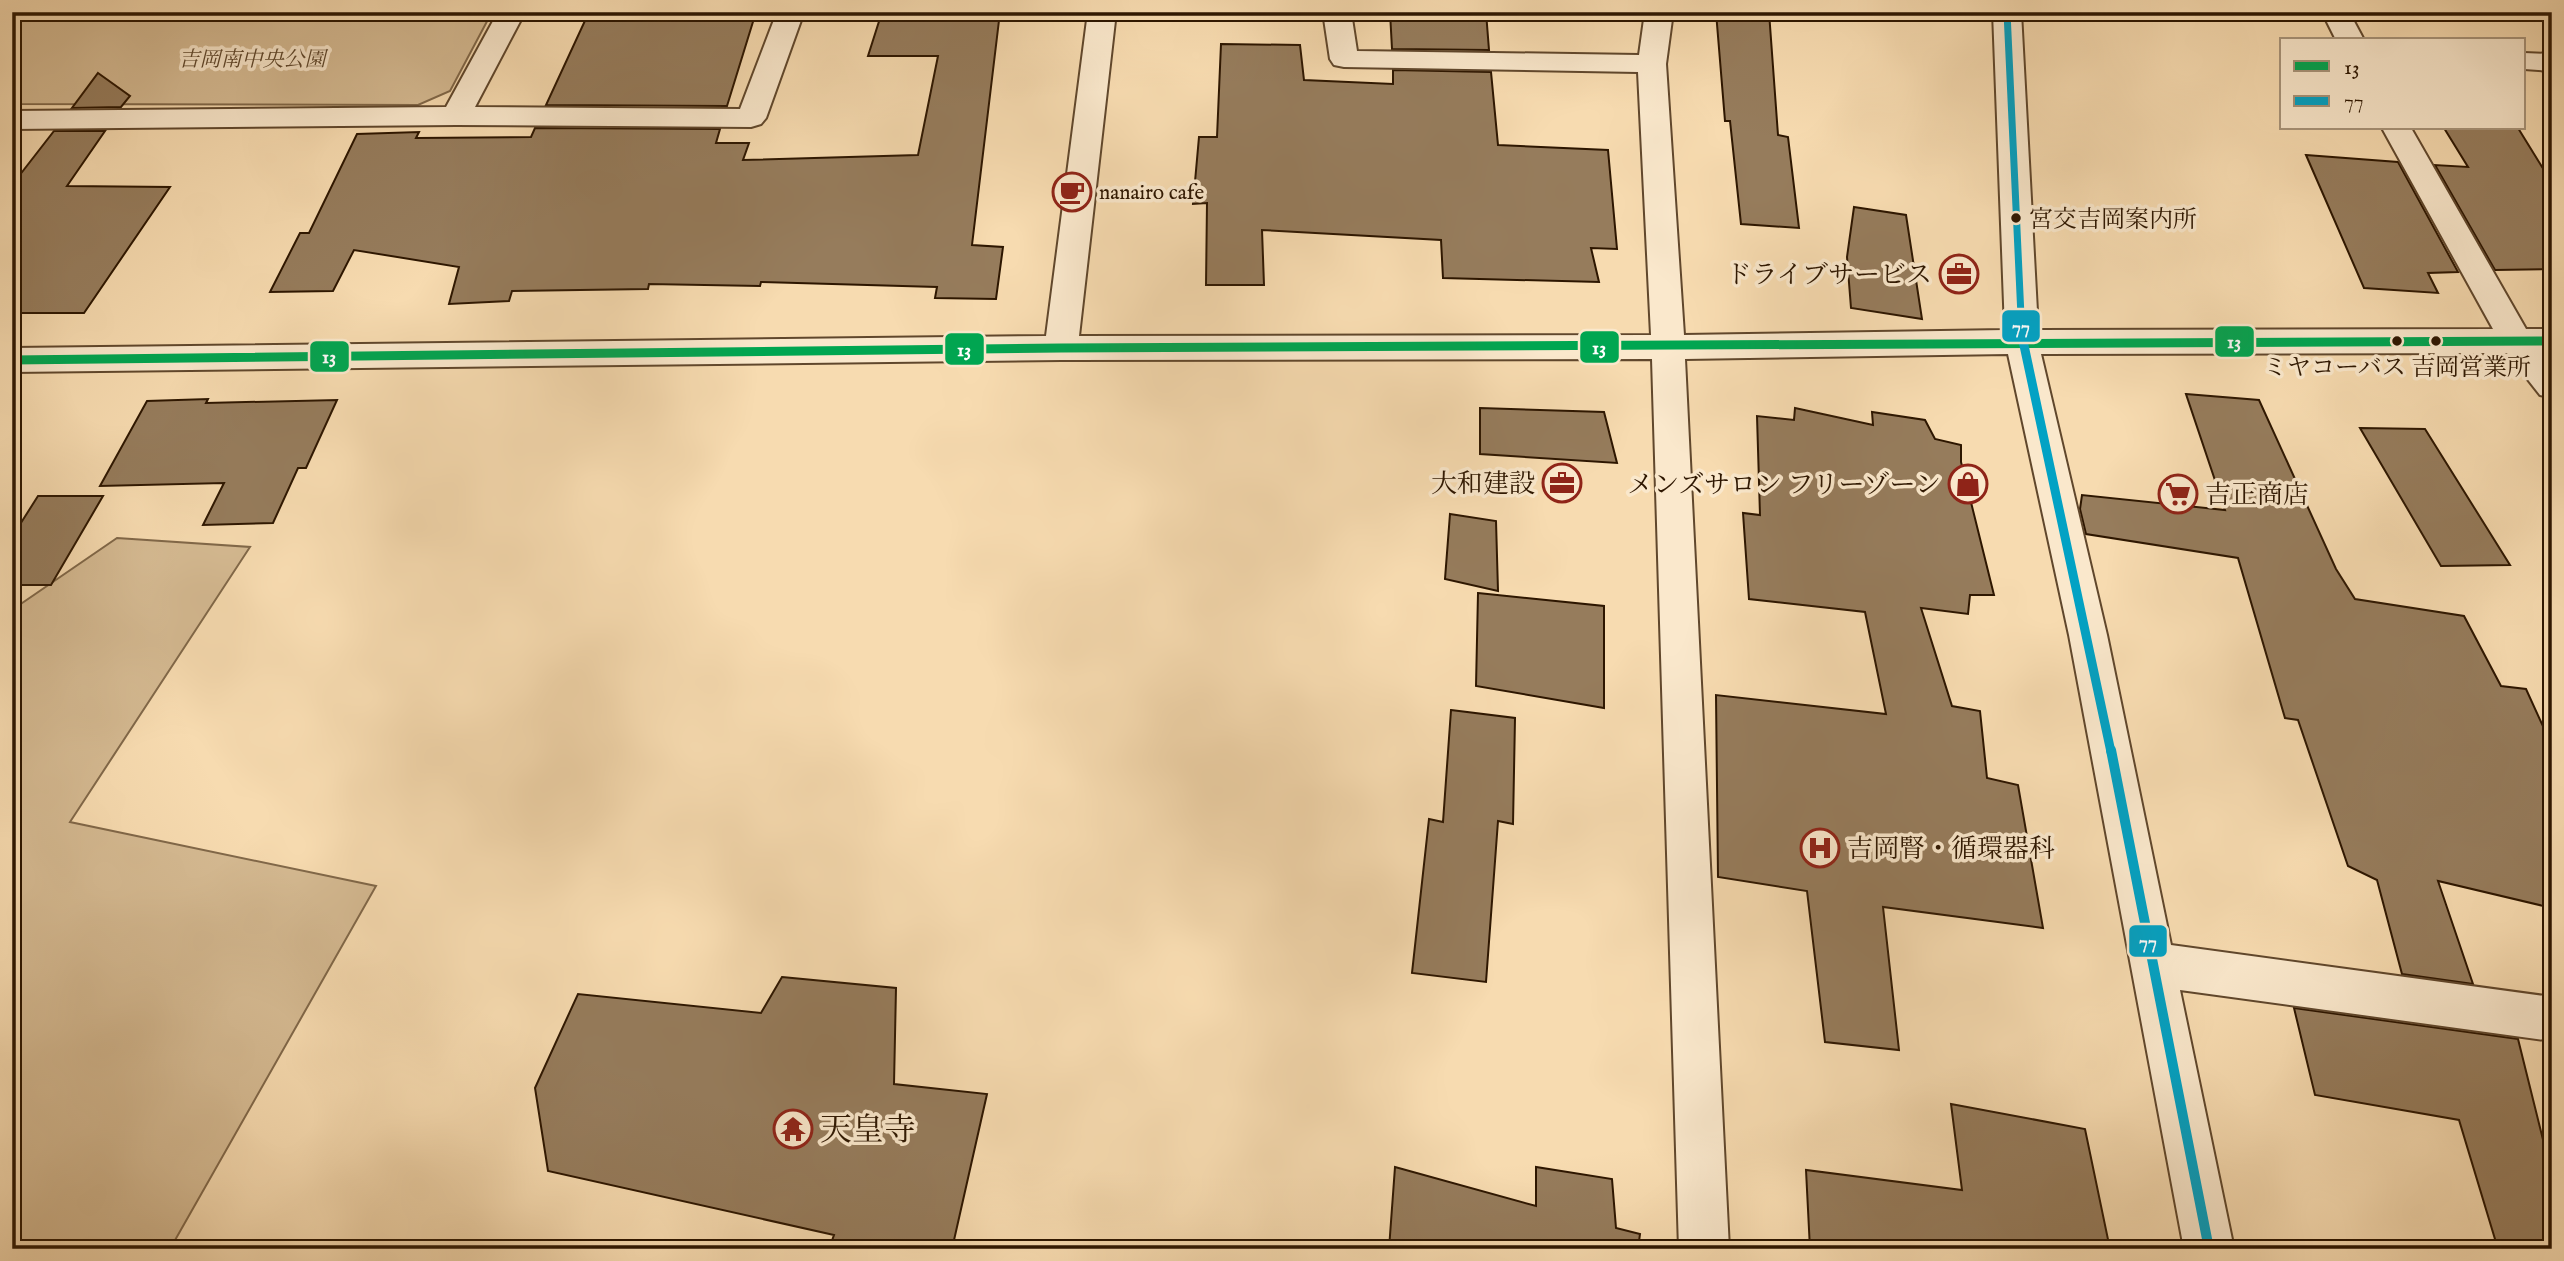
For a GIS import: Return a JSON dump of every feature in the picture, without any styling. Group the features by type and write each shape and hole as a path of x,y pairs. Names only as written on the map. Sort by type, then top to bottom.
{"street":[{"path":"456,116 512,12"},
{"path":"12,120 456,116 751,118 791,12"},
{"path":"1061,348 1102,12"},
{"path":"1337,12 1343,59 1652,64"},
{"path":"1660,12 1652,64 1668,347 1704,1249"},
{"path":"2007,12 2022,342 2088,635 2209,1249"},
{"path":"2335,12 2349,38"},
{"path":"2526,61 2552,63"},
{"path":"2398,130 2517,342 2552,386"},
{"path":"12,360 1061,348 2552,341"},
{"path":"2151,964 2552,1019"}],"green space":[{"name":"吉岡南中央公園","path":"12,12 492,12 450,91 418,105 12,104"},
{"path":"117,538 250,547 70,822 376,886 170,1249 12,1249 12,610"}],"building":[{"path":"589,12 756,12 727,106 546,105"},
{"path":"882,12 1000,12 972,245 1003,247 996,299 935,298 937,287 761,282 760,286 649,284 648,289 512,291 509,301 449,304 459,267 354,250 333,291 270,292 300,233 309,233 357,134 419,132 416,138 531,137 535,128 720,129 716,143 749,143 743,160 918,155 938,56 868,56"},
{"path":"1390,12 1486,12 1489,50 1392,49"},
{"path":"1716,12 1769,12 1778,135 1788,137 1799,228 1741,224 1730,121 1725,121"},
{"path":"1221,44 1300,45 1304,80 1393,84 1393,70 1491,72 1498,145 1608,150 1617,249 1591,248 1599,282 1443,278 1441,240 1262,230 1264,285 1206,285 1207,203 1193,204 1199,137 1217,137"},
{"path":"98,73 130,96 121,107 72,108"},
{"path":"2445,130 2519,130 2552,183 2552,269 2495,270 2435,165 2468,167"},
{"path":"54,131 105,131 67,186 170,187 84,313 12,313 12,185"},
{"path":"2306,155 2398,162 2458,272 2428,273 2438,293 2364,288"},
{"path":"1854,207 1906,215 1922,319 1851,308 1847,257"},
{"path":"2186,394 2259,400 2336,569 2355,599 2464,616 2501,686 2526,689 2552,746 2552,908 2438,881 2473,984 2402,974 2377,880 2348,866 2298,720 2285,718 2238,558 2086,534 2080,509 2082,495 2225,510"},
{"path":"208,399 206,403 337,400 306,468 298,468 273,523 203,525 224,483 100,486 147,401"},
{"path":"1480,408 1604,412 1617,463 1480,454"},
{"path":"1795,408 1873,425 1872,412 1925,420 1935,439 1961,445 1961,462 1994,595 1970,595 1968,614 1921,608 1952,706 1980,711 1987,778 2018,785 2043,928 1883,907 1899,1050 1825,1042 1807,891 1718,877 1716,695 1886,714 1865,612 1749,599 1743,513 1760,515 1757,416 1794,420"},
{"path":"2360,428 2425,429 2510,565 2441,566"},
{"path":"38,496 103,496 51,585 12,585 12,537"},
{"path":"1450,514 1496,521 1498,591 1445,579"},
{"path":"1478,593 1604,606 1604,708 1476,686"},
{"path":"1451,710 1515,718 1513,824 1498,821 1486,982 1412,973 1429,819 1443,822"},
{"path":"782,977 896,988 894,1084 987,1094 952,1249 829,1249 834,1235 548,1171 535,1088 578,994 761,1013"},
{"path":"2294,1008 2518,1039 2552,1176 2552,1249 2498,1249 2459,1120 2315,1095"},
{"path":"1951,1104 2085,1129 2110,1249 1810,1249 1806,1170 1962,1190"},
{"path":"1395,1167 1536,1206 1536,1167 1612,1179 1616,1228 1640,1234 1638,1249 1389,1249"}],"transit line":[{"name":"77","path":"2007,12 2022,342 2088,635 2209,1249"},
{"name":"13","path":"12,360 1061,348 2552,341"}],"place":[{"name":"nanairo cafe","path":"1072,192"},
{"name":"宮交吉岡案内所","path":"2016,218"},
{"name":"ドライブサービス","path":"1959,274"},
{"name":"ミヤコーバス 吉岡営業所","path":"2397,341"},
{"name":"大和建設","path":"1562,483"},
{"name":"メンズサロン フリーゾーン","path":"1968,484"},
{"name":"吉正商店","path":"2178,494"},
{"name":"吉岡腎・循環器科","path":"1820,848"},
{"name":"天皇寺","path":"793,1129"}]}
